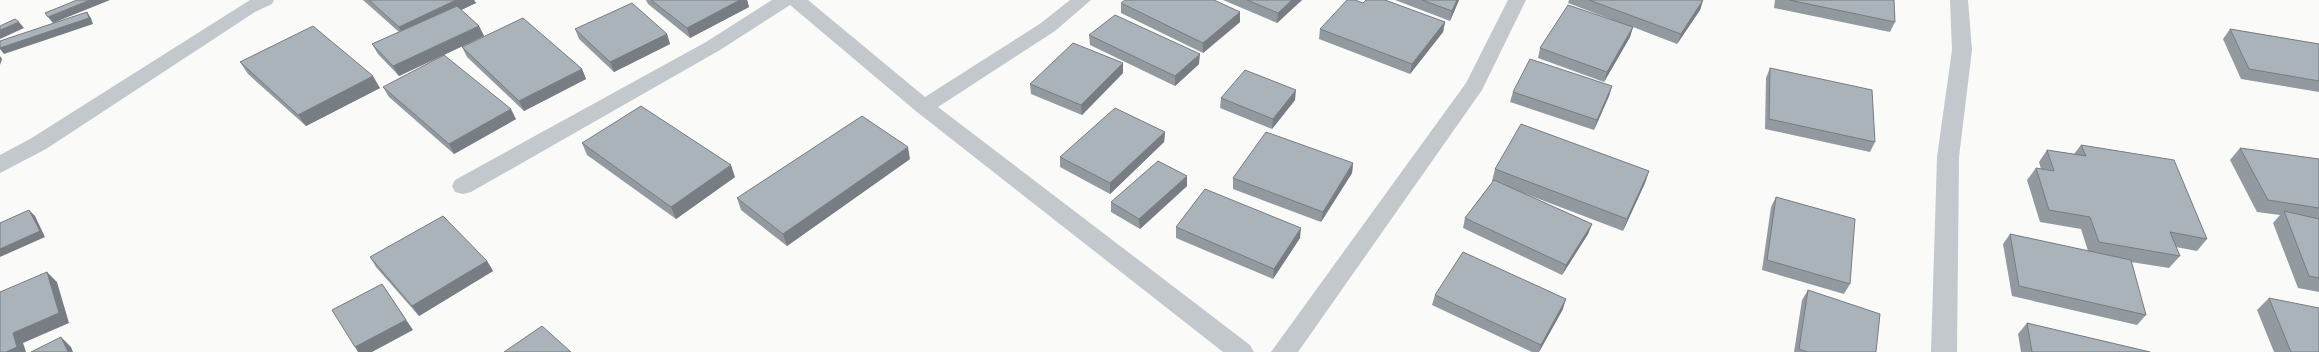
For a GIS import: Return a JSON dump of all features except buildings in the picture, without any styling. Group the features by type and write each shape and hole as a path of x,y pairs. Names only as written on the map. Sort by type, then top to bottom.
{"street":[{"path":"0,165 38,144 248,8 265,0"},
{"path":"463,186 713,46 785,0"},
{"path":"796,0 924,107 1241,352"},
{"path":"924,107 1048,27 1082,0"},
{"path":"1284,352 1475,85 1517,0"},
{"path":"1944,352 1948,157 1961,39 1959,0"},
{"path":"1948,157 1948,352"}]}
